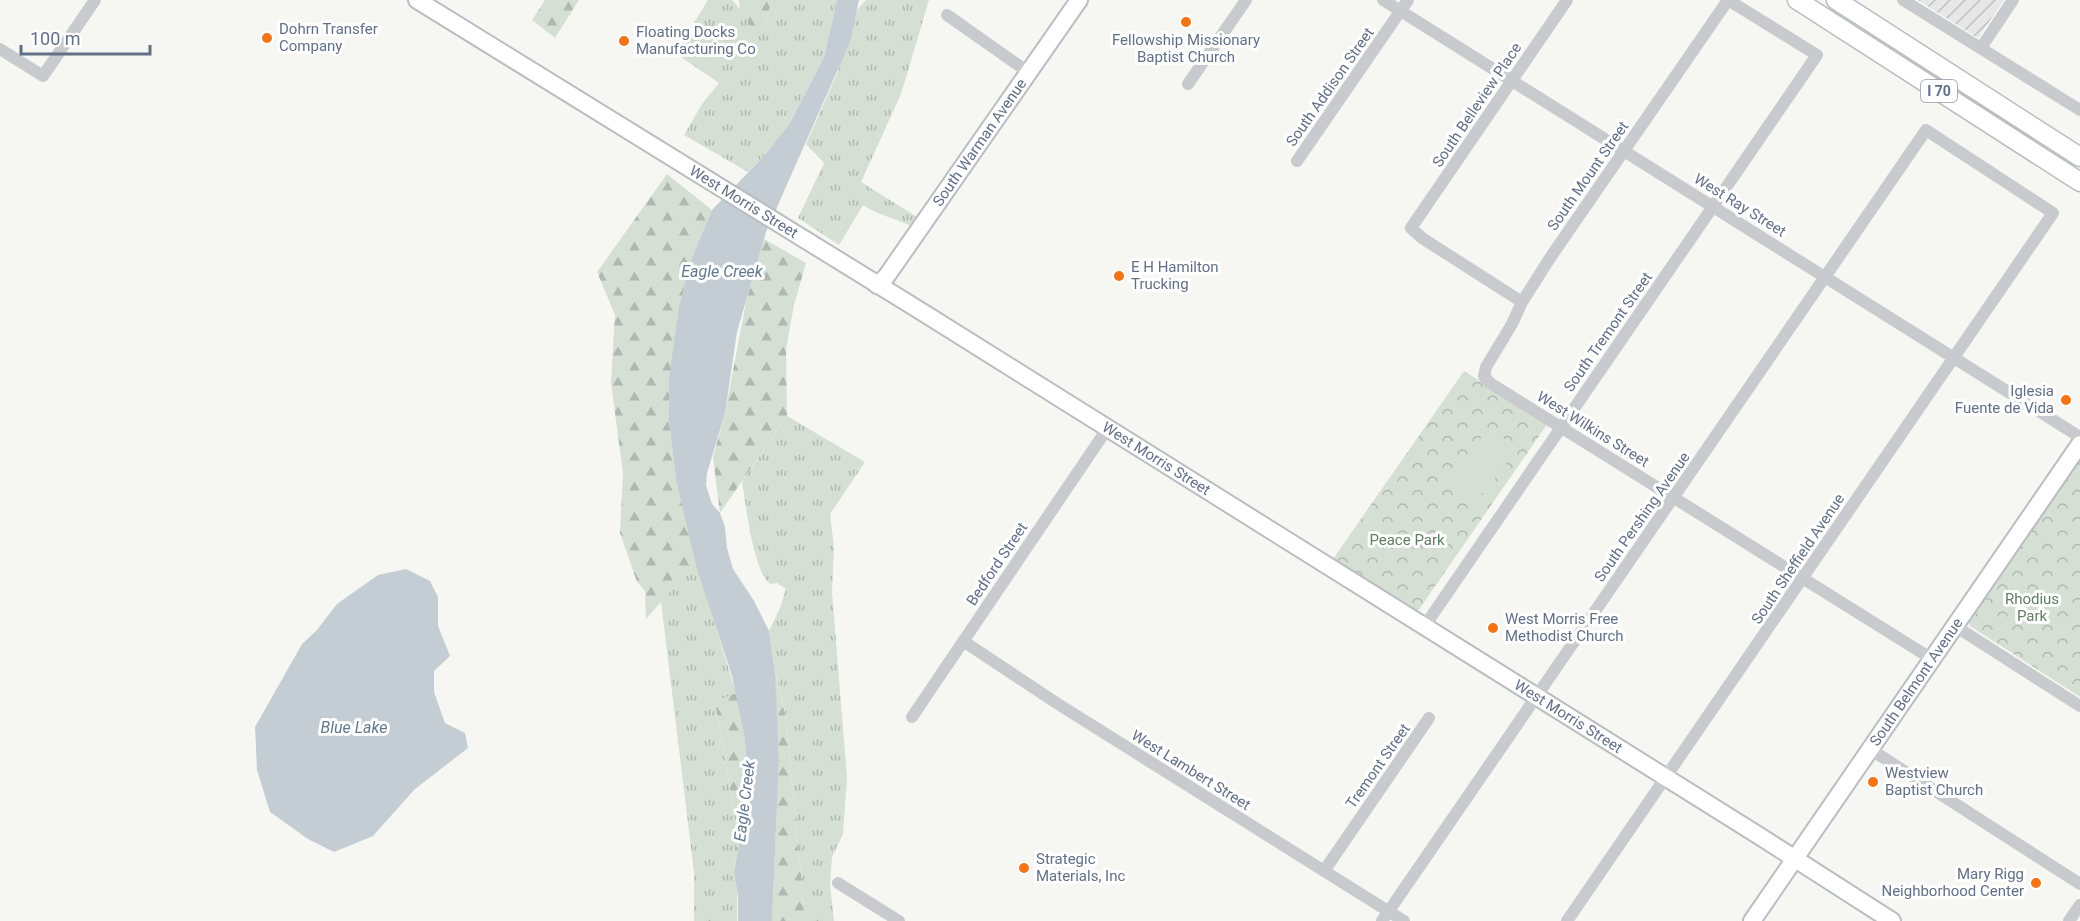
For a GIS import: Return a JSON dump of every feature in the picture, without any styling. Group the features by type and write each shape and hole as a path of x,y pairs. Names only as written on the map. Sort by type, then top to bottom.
{"highway":[{"name":"I 70","path":"1797,0 2080,182"},
{"name":"I 70","path":"1836,0 2080,157"}],"main road":[{"name":"West Morris Street","path":"417,0 793,232 1892,921"},
{"name":"South Warman Avenue","path":"877,285 886,276 1078,0"},
{"name":"South Belmont Avenue","path":"1752,921 2080,444"}],"street":[{"path":"0,49 43,76 95,0"},
{"path":"1188,84 1246,0"},
{"name":"West Ray Street","path":"1383,0 2080,437"},
{"name":"South Addison Street","path":"1297,161 1408,0"},
{"name":"South Belleview Place","path":"1522,302 1422,238 1411,228 1567,0"},
{"name":"South Tremont Street","path":"1424,627 1817,55 1728,0"},
{"name":"South Mount Street","path":"1484,376 1486,367 1512,324 1522,302 1623,150 1728,0"},
{"path":"1903,0 2080,110"},
{"path":"1981,48 2013,0"},
{"path":"946,15 1028,72"},
{"name":"South Sheffield Avenue","path":"1567,921 2053,213 1926,130"},
{"name":"South Pershing Avenue","path":"1386,916 1926,130"},
{"name":"West Wilkins Street","path":"1484,376 1490,383 1675,496 1932,659"},
{"name":"Bedford Street","path":"912,717 1107,429"},
{"path":"1955,626 2080,706"},
{"name":"West Lambert Street","path":"963,641 1324,871 1386,916 1404,921"},
{"name":"Tremont Street","path":"1324,871 1429,718"},
{"path":"1870,749 2080,884"},
{"path":"838,883 898,921"},
{"path":"2069,921 2080,905"}],"shaded area":[{"path":"1918,0 2004,0 1978,38"}],"green space":[{"path":"545,0 579,0 555,38 532,20"},
{"path":"708,0 732,0 740,9 765,23 772,0 837,0 824,57 790,123 748,172 684,135 702,104 719,83 675,53"},
{"path":"739,0 772,0 758,38 740,9"},
{"path":"866,0 929,0 901,94 861,182 917,217 911,226 863,205 839,245 798,218 824,163 806,144 838,71 857,10"},
{"path":"667,174 712,210 692,257 669,421 676,480 696,562 646,619 645,591 637,582 620,533 623,473 611,383 615,315 597,272"},
{"path":"764,239 806,263 794,305 786,349 787,416 720,513 713,457 725,413 746,302"},
{"name":"Peace Park","path":"1464,371 1548,423 1418,611 1333,559"},
{"path":"787,416 865,462 830,514 834,547 832,592 847,778 843,834 832,857 830,884 834,921 804,921 785,712 774,667 769,631 786,589 777,583 770,584 759,565 751,536 742,482"},
{"path":"1490,427 1518,450 1473,504 1445,481"},
{"name":"Rhodius Park","path":"2080,452 2080,697 1970,626 1966,617"},
{"path":"696,562 736,693 715,703 736,823 734,873 737,891 737,921 694,921 694,872 661,602"},
{"path":"774,667 785,714 804,921 772,921 779,760"},
{"path":"736,693 745,738 747,795 734,873 736,823 715,702"}],"water":[{"name":"Eagle Creek","path":"837,0 859,0 850,42 766,232 737,332 725,413 707,473 706,485 712,504 720,513 725,527 727,548 733,569 754,601 769,631 775,674 779,760 772,921 738,921 738,896 734,873 747,795 745,739 732,676 697,569 676,480 669,421 669,379 679,307 692,257 712,210 764,156 790,123 824,57"},
{"name":"Blue Lake","path":"406,569 430,581 438,597 438,626 450,656 434,671 434,692 445,723 465,733 468,748 415,789 373,836 334,852 308,839 270,812 257,770 255,727 302,644 317,630 337,604 378,575"}],"place":[{"name":"Fellowship Missionary Baptist Church","path":"1186,22"},
{"name":"Dohrn Transfer Company","path":"267,38"},
{"name":"Floating Docks Manufacturing Co","path":"624,41"},
{"name":"E H Hamilton Trucking","path":"1119,276"},
{"name":"Iglesia Fuente de Vida","path":"2066,400"},
{"name":"West Morris Free Methodist Church","path":"1493,628"},
{"name":"Westview Baptist Church","path":"1873,782"},
{"name":"Strategic Materials, Inc","path":"1024,868"},
{"name":"Mary Rigg Neighborhood Center","path":"2036,883"}]}
